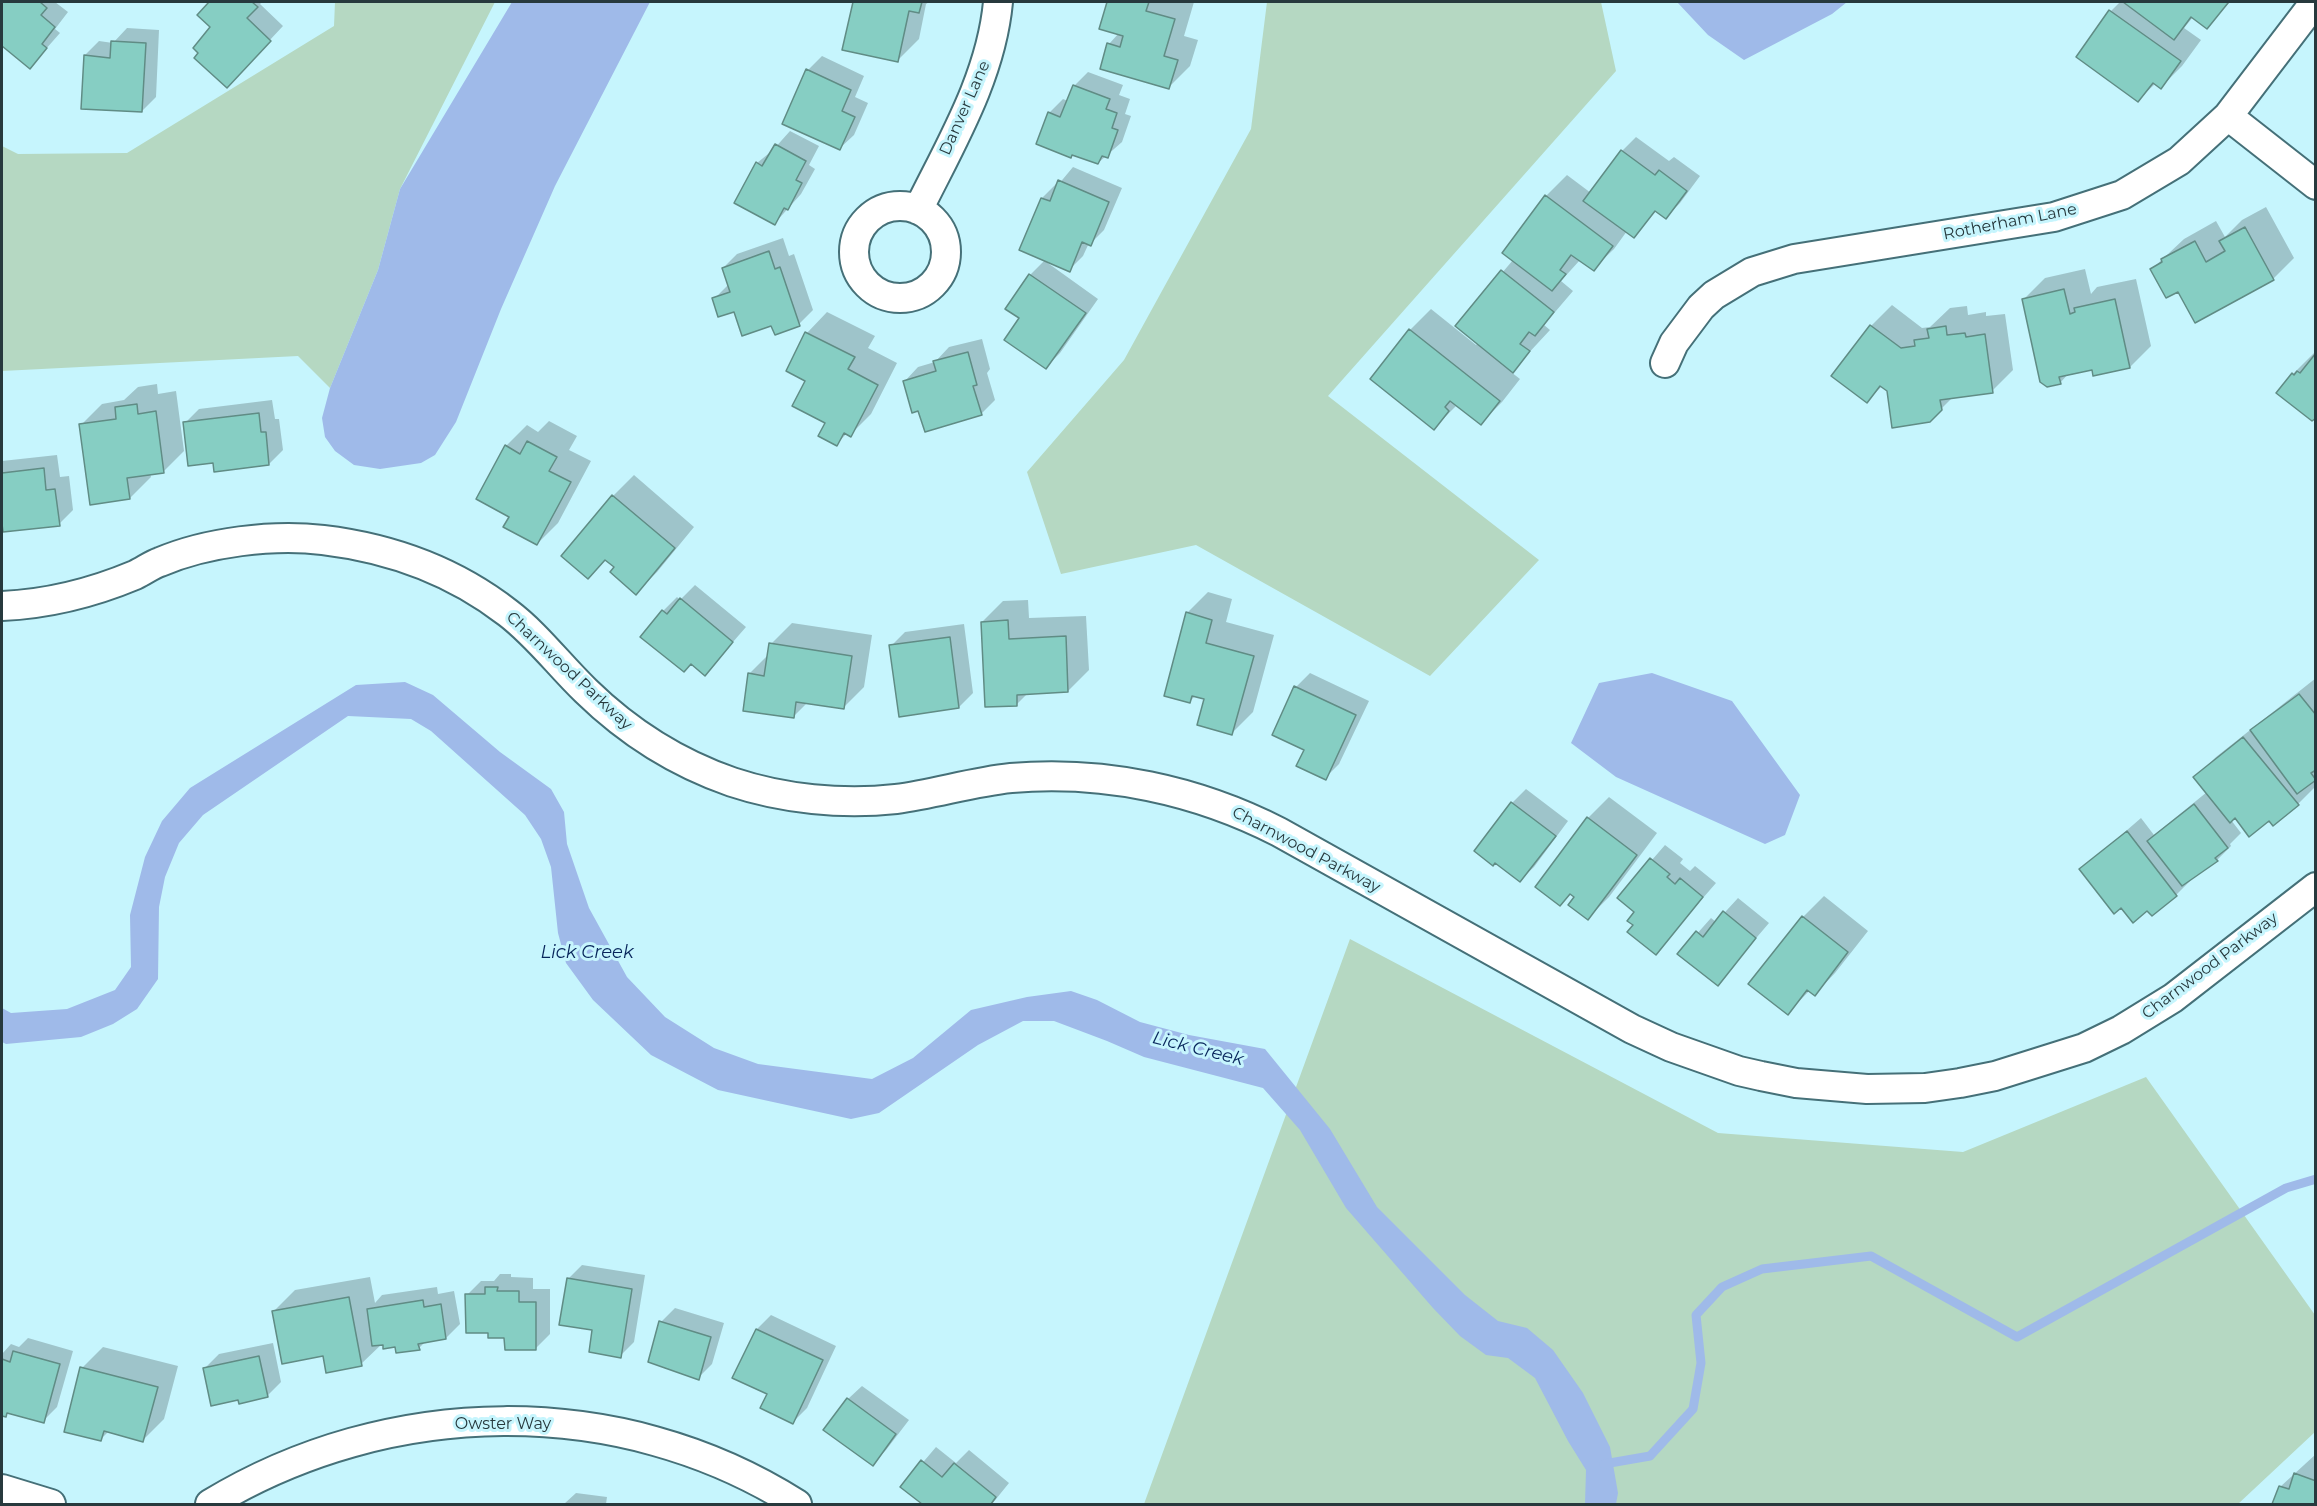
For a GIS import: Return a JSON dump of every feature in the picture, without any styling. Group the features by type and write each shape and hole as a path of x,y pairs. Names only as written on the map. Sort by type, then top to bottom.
{"street":[{"name":"Danver Lane","path":"918,210 984,73 993,39 998,2"},
{"name":"Rotherham Lane","path":"1665,363 1674,343 1701,307 1714,295 1752,272 1794,259 2054,217 2122,195 2179,161 2228,116 2315,2"},
{"path":"2228,116 2316,185"},
{"name":"Charnwood Parkway","path":"2,606 43,603 78,596 136,575 159,562 209,547 236,542 276,539 320,540 373,548 398,555 448,576 494,603 540,641 586,692 619,721 656,746 721,778 802,798 856,802 896,799 1011,778 1082,777 1131,782 1204,800 1279,832 1632,1029 1713,1063 1796,1083 1867,1089 1925,1088 1995,1076 2084,1048 2121,1030 2173,998 2316,887"},
{"name":"Owster Way","path":"210,1504 271,1470 327,1449 384,1433 473,1421 548,1423 637,1438 673,1448 721,1466 797,1504"},
{"path":"2,1489 51,1504"}],"green space":[{"path":"335,2 495,2 400,189 378,270 330,388 298,356 2,371 2,146 18,154 127,153 334,26"},
{"path":"1267,2 1601,2 1616,71 1328,396 1539,560 1430,676 1196,545 1061,574 1027,472 1124,360 1251,129"},
{"path":"1350,939 1718,1133 1963,1152 2146,1077 2315,1315 2315,1432 2238,1504 1144,1504"}],"water":[{"path":"512,2 650,2 555,186 501,309 456,422 435,455 421,463 380,469 354,465 335,451 325,437 322,418 330,388 378,270 400,189"},
{"path":"1677,2 1847,2 1832,14 1744,60 1708,35"},
{"path":"1652,673 1732,701 1800,795 1785,835 1765,844 1616,777 1571,743 1599,683"},
{"name":"Lick Creek","path":"405,682 433,695 500,752 551,789 564,812 567,844 589,908 627,977 665,1017 714,1048 758,1064 872,1079 913,1058 971,1010 1027,997 1071,991 1097,1000 1140,1022 1189,1035 1265,1049 1330,1129 1377,1207 1465,1295 1498,1321 1527,1328 1553,1350 1583,1393 1610,1447 1618,1493 1616,1504 1585,1504 1586,1470 1535,1378 1508,1358 1486,1355 1460,1336 1433,1308 1346,1208 1300,1130 1263,1088 1144,1057 1054,1021 1023,1021 978,1045 879,1113 851,1119 718,1090 651,1055 593,1000 566,963 558,933 551,867 541,839 525,815 431,731 411,719 348,716 203,815 179,843 165,877 159,907 158,979 137,1009 113,1024 81,1037 6,1044 2,1042 2,1008 11,1013 67,1009 115,990 131,967 130,915 145,857 162,821 190,788 356,685"}],"building":[{"path":"2,2 40,2 47,8 41,15 55,27 42,44 47,48 30,69 2,46"},
{"path":"209,2 252,2 258,7 247,18 271,41 227,88 194,58 198,53 193,48 210,27 197,15"},
{"path":"853,2 922,2 919,13 909,11 898,62 842,50"},
{"path":"1107,2 1149,2 1146,11 1175,19 1164,56 1178,60 1169,89 1100,69 1107,43 1120,47 1123,36 1099,29"},
{"path":"2123,2 2228,3 2207,29 2191,17 2174,40"},
{"path":"2109,10 2181,61 2161,89 2153,83 2138,102 2076,57"},
{"path":"111,41 146,43 142,112 81,109 84,55 110,58"},
{"path":"806,69 851,90 842,111 855,117 840,150 782,124"},
{"path":"1073,85 1110,99 1106,109 1117,113 1112,128 1118,130 1108,158 1102,156 1098,164 1072,155 1071,158 1036,144 1048,112 1060,117"},
{"path":"775,144 806,161 796,180 802,183 788,210 784,208 775,225 734,203 756,162 762,166"},
{"path":"1621,150 1655,175 1659,170 1687,191 1666,219 1655,211 1634,238 1583,201"},
{"path":"1058,180 1109,202 1091,246 1082,242 1070,272 1019,250 1041,198 1050,201"},
{"path":"1545,195 1613,246 1594,271 1571,255 1560,270 1566,274 1552,291 1502,253"},
{"path":"2245,227 2274,280 2195,323 2178,292 2166,298 2150,269 2162,262 2161,259 2195,241 2206,262 2225,251 2219,241"},
{"path":"769,251 775,269 780,267 800,326 775,335 771,326 742,336 734,312 718,317 712,298 730,292 722,268"},
{"path":"1501,270 1554,312 1535,336 1529,332 1520,344 1530,351 1513,373 1455,326"},
{"path":"1029,274 1086,313 1046,369 1004,340 1019,318 1005,309"},
{"path":"2064,289 2070,314 2075,312 2074,308 2115,299 2130,368 2093,376 2092,370 2059,377 2061,384 2047,387 2040,382 2022,299"},
{"path":"1870,325 1901,348 1915,346 1914,340 1929,338 1927,329 1946,326 1947,335 1965,333 1966,337 1985,334 1993,393 1940,400 1942,410 1930,422 1892,428 1887,391 1880,386 1867,403 1831,376"},
{"path":"1409,329 1500,401 1481,425 1450,401 1445,407 1449,411 1434,430 1370,379"},
{"path":"805,332 855,357 848,369 878,385 851,437 844,433 837,446 818,436 825,423 792,406 805,381 786,371"},
{"path":"968,352 977,385 973,386 982,415 925,432 918,411 912,413 903,381 936,371 933,361"},
{"path":"2316,353 2316,418 2312,421 2276,393 2292,373 2294,375 2297,371 2300,373"},
{"path":"137,404 138,414 156,411 164,473 127,478 130,499 90,505 79,424 116,419 115,407"},
{"path":"259,413 261,432 266,432 269,465 214,472 213,463 188,466 183,422"},
{"path":"527,441 557,457 549,471 571,482 537,545 503,527 509,517 476,499 505,445 520,454"},
{"path":"44,468 46,490 55,489 60,526 3,532 2,473"},
{"path":"612,495 675,548 636,595 610,572 614,567 605,560 588,579 561,556"},
{"path":"680,598 733,642 705,676 691,664 684,672 640,637 662,610 667,614"},
{"path":"1186,612 1212,620 1206,643 1254,656 1232,735 1197,725 1204,699 1192,696 1190,703 1164,696"},
{"path":"1008,620 1009,639 1066,636 1068,692 1017,695 1017,706 985,707 981,622"},
{"path":"950,637 959,708 899,717 889,645"},
{"path":"769,643 852,656 844,709 796,702 794,718 743,711 748,673 764,676"},
{"path":"1294,686 1356,715 1326,780 1296,766 1304,750 1272,735"},
{"path":"2299,694 2316,715 2316,770 2311,773 2316,780 2297,794 2250,730"},
{"path":"2243,737 2299,805 2273,826 2269,821 2249,837 2235,818 2230,823 2193,777"},
{"path":"1511,802 1556,836 1520,882 1495,863 1493,866 1474,851"},
{"path":"2194,804 2228,848 2215,858 2218,861 2182,886 2147,841"},
{"path":"1587,817 1637,855 1588,920 1568,905 1574,897 1570,894 1560,906 1535,887"},
{"path":"2127,831 2177,896 2152,916 2147,911 2133,923 2121,908 2114,914 2079,869"},
{"path":"1650,858 1670,874 1667,877 1675,884 1680,878 1703,897 1656,955 1627,932 1633,925 1627,921 1634,912 1617,898"},
{"path":"1723,911 1756,938 1718,986 1677,954 1696,931 1703,937"},
{"path":"1802,916 1848,952 1815,996 1807,990 1788,1015 1748,984"},
{"path":"567,1278 632,1289 621,1358 589,1352 592,1330 559,1325"},
{"path":"485,1287 498,1287 497,1291 519,1291 519,1302 536,1302 536,1350 505,1350 504,1338 488,1338 488,1333 466,1333 465,1294 485,1294"},
{"path":"349,1297 362,1366 326,1373 323,1356 282,1364 272,1311"},
{"path":"423,1300 424,1307 441,1304 446,1339 418,1344 420,1350 396,1353 395,1347 383,1349 383,1345 372,1346 367,1309"},
{"path":"659,1321 711,1337 699,1380 648,1362"},
{"path":"756,1329 823,1360 793,1424 760,1408 767,1394 732,1378"},
{"path":"13,1351 60,1364 44,1423 7,1413 6,1417 2,1416 2,1359 10,1362"},
{"path":"259,1356 268,1397 239,1404 238,1400 211,1406 203,1368"},
{"path":"80,1367 158,1387 143,1442 104,1431 101,1441 64,1432"},
{"path":"847,1398 896,1434 873,1466 823,1430"},
{"path":"921,1460 942,1477 954,1463 996,1497 991,1504 922,1504 900,1487"},
{"path":"2294,1473 2316,1481 2316,1504 2272,1504 2279,1486 2289,1489"}],"waterway":[{"path":"1604,1464 1650,1456 1693,1409 1701,1363 1696,1315 1722,1287 1762,1269 1871,1256 2017,1337 2286,1188 2316,1179"}]}
